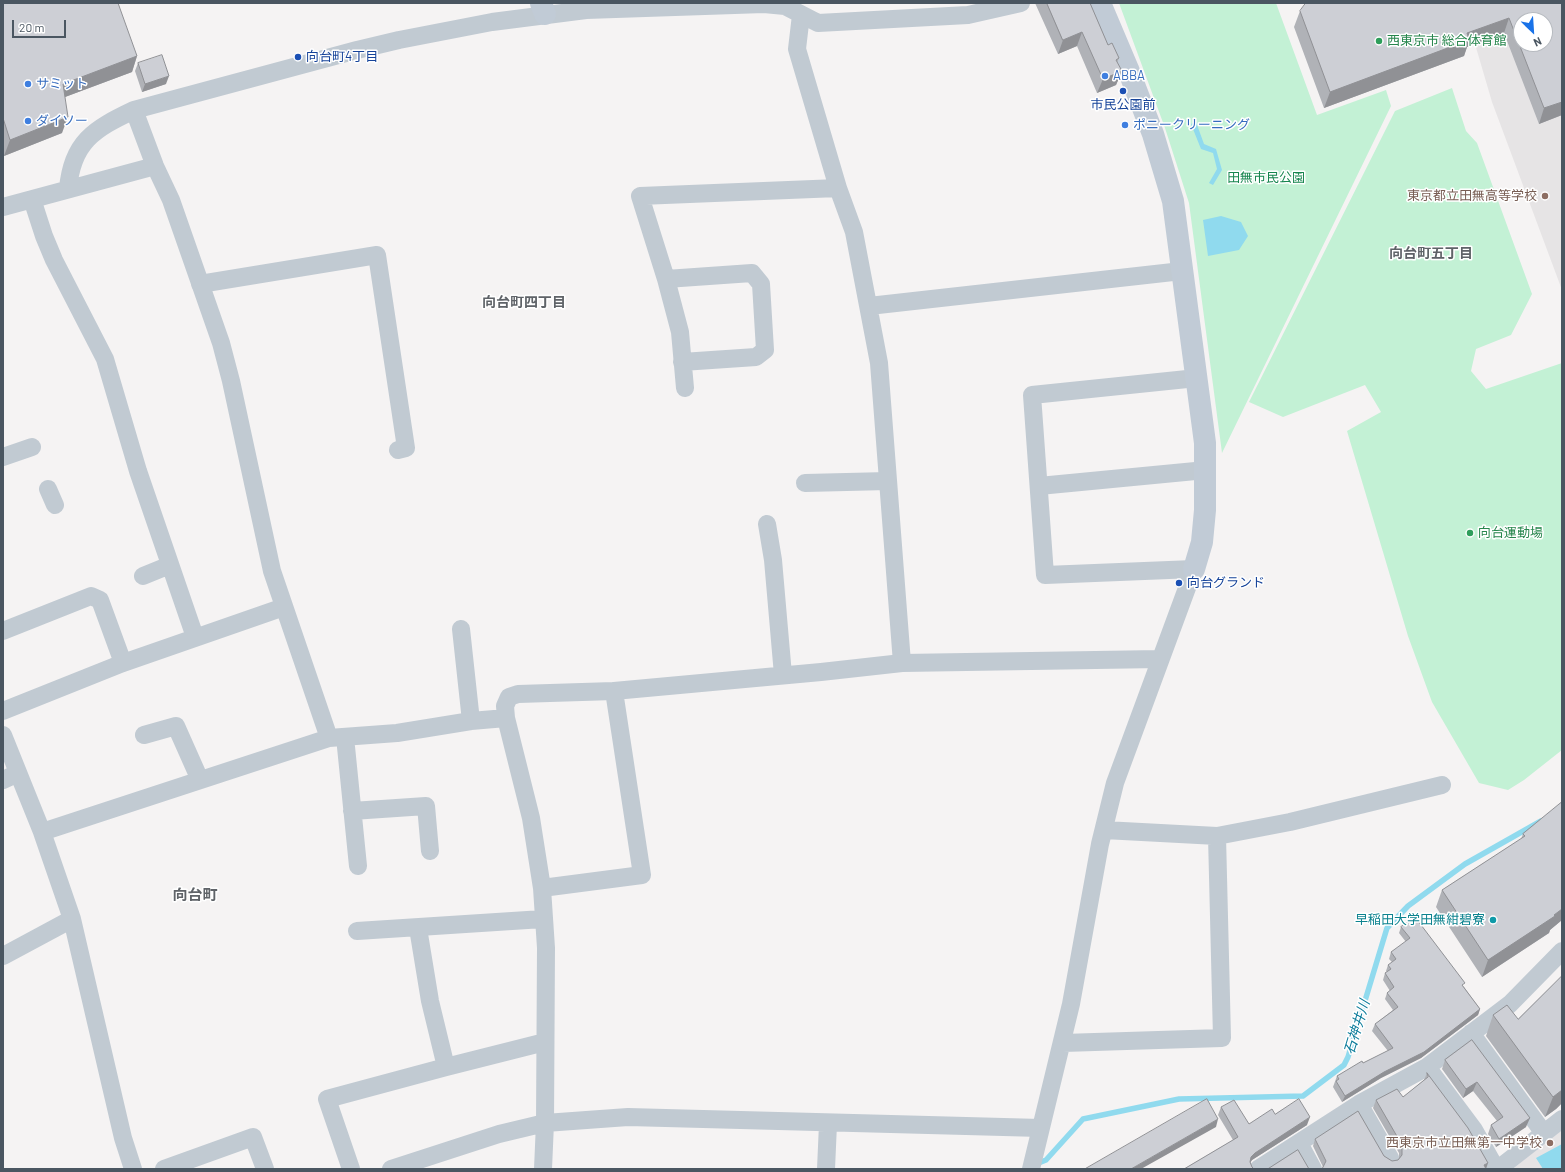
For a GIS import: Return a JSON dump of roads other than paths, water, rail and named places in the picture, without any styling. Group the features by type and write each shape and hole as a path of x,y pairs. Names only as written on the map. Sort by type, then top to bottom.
{"street":[{"path":"68,189 70,170 83,143 99,129 134,110 398,40 543,8 586,10 751,3 785,6 818,23 968,15 1021,3"},
{"path":"1032,1164 1063,1043 1100,844 1115,783 1194,569 1202,542 1206,470 1197,378 1171,189 1153,134 1128,69 1100,3"},
{"path":"801,15 797,49 838,188 854,232 879,363 902,662"},
{"path":"134,110 155,166 171,200 221,343 231,380 272,570 284,607 337,738 352,811 358,866"},
{"path":"3,206 155,166"},
{"path":"685,388 680,332 666,279 640,196 838,188"},
{"path":"32,199 44,236 54,260 105,359 138,471 195,637"},
{"path":"200,284 377,255 406,448 398,450"},
{"path":"869,306 1182,271"},
{"path":"666,279 752,273 761,284 764,350 756,357 682,362"},
{"path":"1194,569 1044,575 1040,486 1032,395 1197,378"},
{"path":"3,457 32,447"},
{"path":"1040,486 1206,470"},
{"path":"805,483 888,481"},
{"path":"767,524 773,560 783,675"},
{"path":"143,576 170,565"},
{"path":"3,631 90,596 100,600 122,663"},
{"path":"3,711 122,663 284,607"},
{"path":"461,629 470,721"},
{"path":"543,1169 545,1123 546,948 542,888 531,818 506,718 505,706 509,698 518,694 614,691 902,662 1160,659"},
{"path":"542,888 642,875 614,691"},
{"path":"42,832 200,780 337,738 397,733 470,721 506,718"},
{"path":"144,736 176,726 200,780"},
{"path":"3,735 11,776 42,832 72,919 123,1138 133,1169"},
{"path":"1104,830 1216,836 1290,822 1442,784"},
{"path":"352,811 426,806 430,851"},
{"path":"1063,1043 1222,1038 1216,836"},
{"path":"3,956 72,919"},
{"path":"357,931 543,919"},
{"path":"418,928 430,1001 446,1066"},
{"path":"1258,1169 1359,1104 1427,1067 1510,1004 1562,951"},
{"path":"1471,1033 1543,1132"},
{"path":"351,1169 327,1099 446,1066 545,1042"},
{"path":"1427,1067 1474,1130 1497,1169 1543,1132 1562,1119"},
{"path":"1359,1104 1390,1158"},
{"path":"391,1169 499,1134 545,1123 628,1117 828,1124 1041,1128"},
{"path":"826,1169 828,1124"},
{"path":"164,1169 253,1137 265,1169"},
{"path":"1299,1143 1313,1169"}],"water":[{"path":"1196,122 1204,144 1216,149 1222,170 1213,185 1209,183 1217,169 1213,153 1201,149 1191,124"},
{"path":"1221,216 1241,222 1248,236 1239,250 1208,256 1203,220"},
{"path":"1562,1144 1562,1169 1543,1169 1536,1158"}],"waterway":[{"name":"石神井川","path":"1036,1164 1046,1160 1083,1119 1179,1099 1303,1096 1344,1065 1348,1057 1387,928 1408,906 1465,864 1541,821"}],"place":[{"name":"西東京市 総合体育館","path":"1379,41"},
{"name":"向台町4丁目","path":"298,57"},
{"name":"ABBA","path":"1105,76"},
{"name":"サミット","path":"28,84"},
{"name":"市民公園前","path":"1123,91"},
{"name":"ダイソー","path":"28,121"},
{"name":"ポニークリーニング","path":"1125,125"},
{"name":"東京都立田無高等学校","path":"1545,196"},
{"name":"向台運動場","path":"1470,533"},
{"name":"向台グランド","path":"1179,583"},
{"name":"早稲田大学田無紺碧寮","path":"1493,920"},
{"name":"西東京市立田無第一中学校","path":"1550,1143"}],"district":[{"name":"向台町五丁目","path":"1431,253"},
{"name":"向台町四丁目","path":"524,302"},
{"name":"向台町","path":"195,895"}],"park label":[{"name":"田無市民公園","path":"1266,178"}]}
